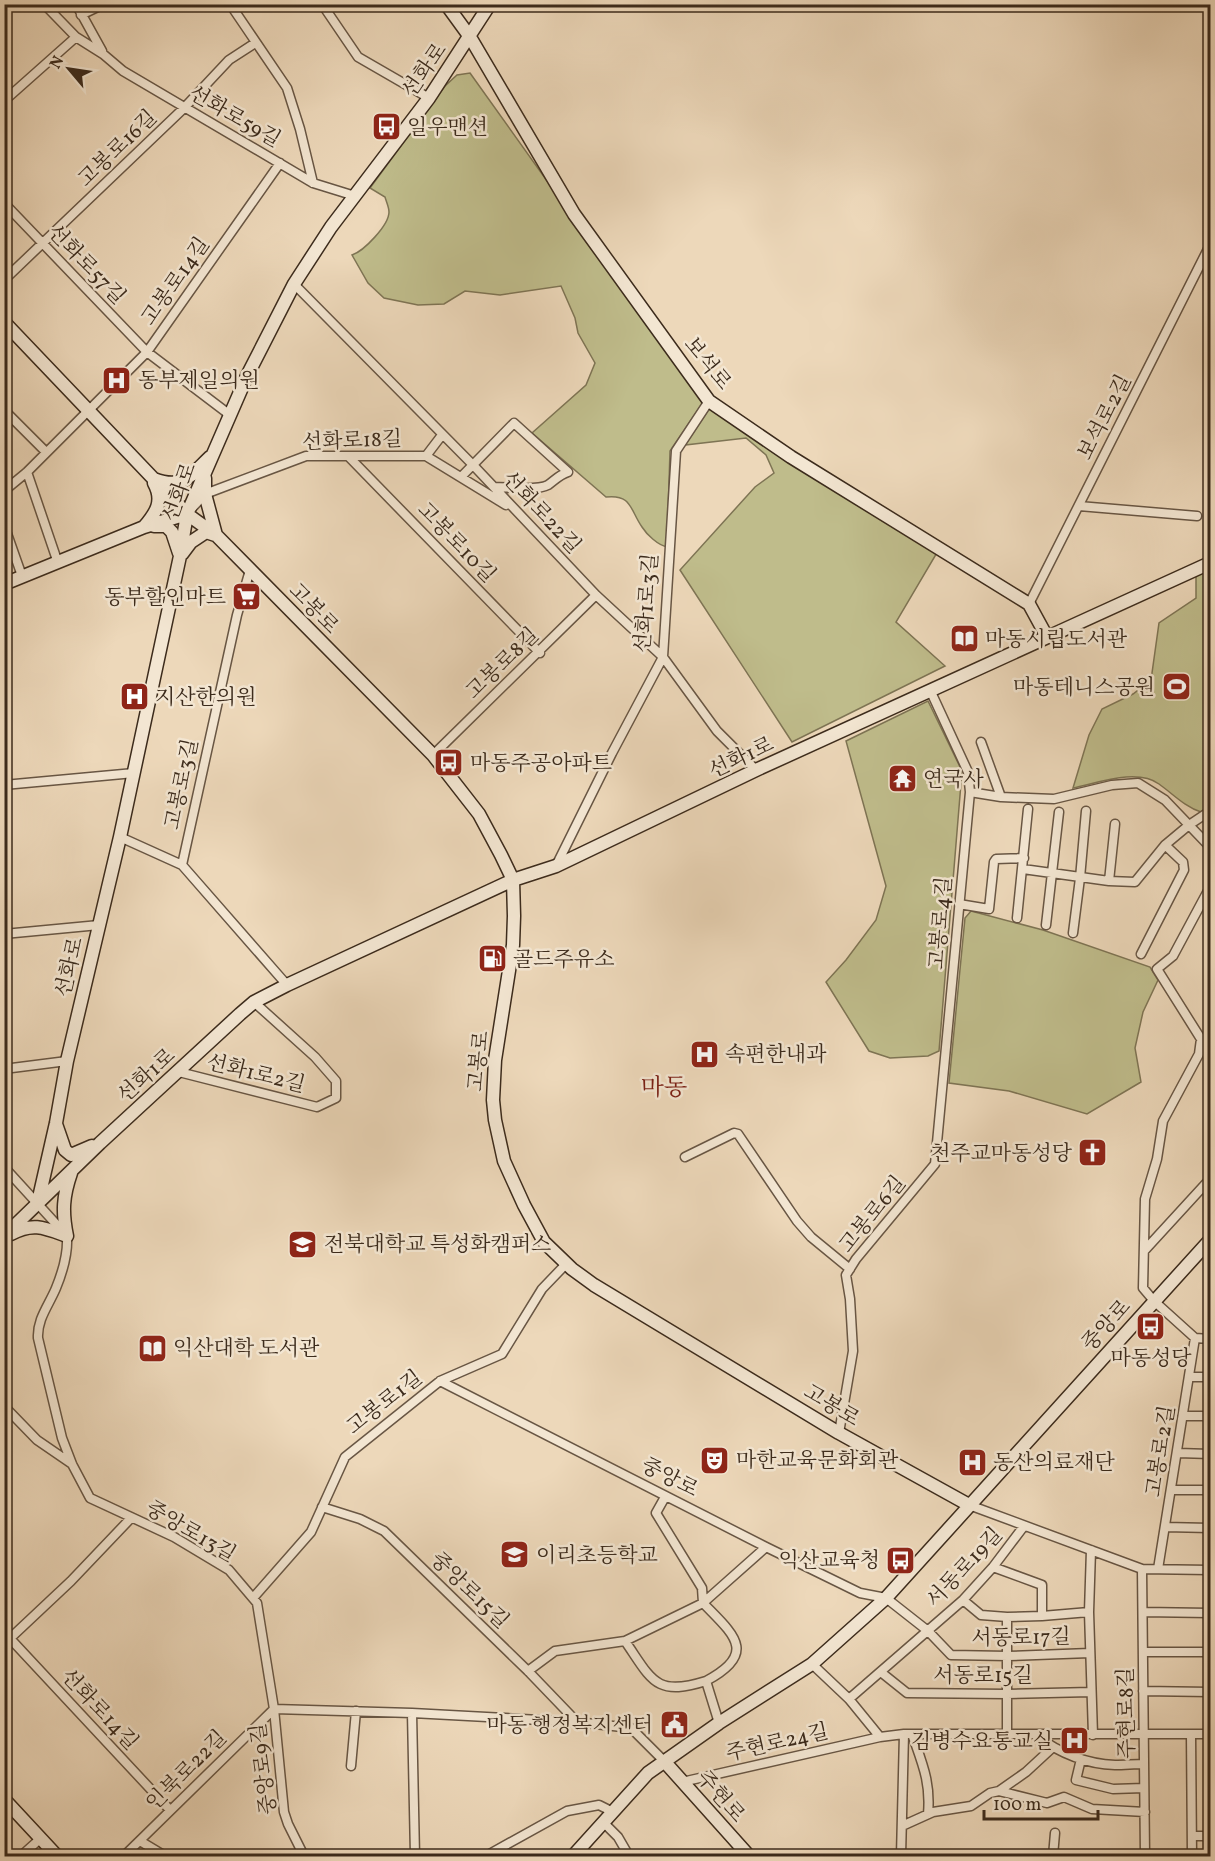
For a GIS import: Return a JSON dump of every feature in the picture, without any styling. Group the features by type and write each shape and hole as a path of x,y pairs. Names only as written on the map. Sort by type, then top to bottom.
{"street":[{"name":"선화로59길","path":"44,4 76,37 103,54 123,71 313,183 355,196"},
{"name":"선화로59길","path":"76,4 103,54"},
{"path":"81,15 104,4"},
{"path":"230,4 286,88 300,129 313,183"},
{"path":"322,4 358,57 429,98"},
{"name":"보석로","path":"446,4 470,37 574,214 709,401 791,457 1029,604 1047,637"},
{"name":"선화로","path":"38,1202 67,1061 134,773 187,514 247,376 294,284 355,196 429,98 490,4"},
{"path":"4,101 76,37"},
{"name":"고봉로16길","path":"4,280 184,108 229,60 255,43"},
{"name":"고봉로14길","path":"4,491 27,472 147,352 280,163"},
{"name":"선화로57길","path":"4,203 147,352 230,415"},
{"name":"보석로2길","path":"1029,604 1210,245"},
{"name":"선화로22길","path":"294,284 495,487 596,596 663,657 717,731 756,770"},
{"name":"고봉로","path":"4,322 187,514 216,535 433,755 479,814 513,880 513,945 495,1059 493,1100 495,1120 504,1161 544,1242 566,1264 594,1285 839,1432 969,1505 1142,1569 1210,1570"},
{"name":"선화1로3길","path":"556,866 663,657 676,451 709,401"},
{"path":"4,410 46,453"},
{"path":"461,477 514,423 568,472 558,476 546,486 536,488 495,487"},
{"name":"선화로18길","path":"426,456 442,435"},
{"path":"152,478 167,484 180,482 188,478 213,454"},
{"path":"213,454 204,482 216,535"},
{"name":"선화로18길","path":"187,514 205,494 306,456 426,456 514,510"},
{"name":"고봉로10길","path":"349,457 540,653"},
{"path":"27,472 58,563"},
{"path":"144,527 156,513 159,492 152,478"},
{"path":"1079,506 1197,516"},
{"path":"4,584 144,527 187,514"},
{"path":"4,525 22,576"},
{"path":"144,527 166,526 172,532 180,556 199,535 206,532 216,535"},
{"name":"선화1로","path":"38,1202 254,1002 513,880 556,866 756,770 932,692 1210,563"},
{"name":"고봉로3길","path":"182,865 235,624 250,570"},
{"name":"고봉로8길","path":"433,755 596,596"},
{"name":"고봉로4길","path":"932,692 968,772 970,792 935,1164"},
{"path":"981,742 1001,796"},
{"path":"4,785 134,773"},
{"path":"970,792 1054,799 1112,785 1138,783 1165,800 1210,847"},
{"path":"1017,918 1028,809"},
{"path":"1073,933 1086,811"},
{"path":"1023,869 1080,878 1138,881 1165,845 1210,811"},
{"path":"1046,925 1059,812"},
{"path":"1109,881 1115,824"},
{"path":"120,837 182,865 287,985"},
{"path":"1141,954 1184,870 1183,862 1165,845"},
{"path":"959,904 989,909 996,859 1024,858"},
{"path":"1210,888 1173,956 1157,969 1201,1039 1199,1054 1163,1121 1157,1159 1145,1199 1143,1288 1195,1338 1210,1339"},
{"path":"4,934 99,925"},
{"name":"선화1로2길","path":"179,1072 317,1107 336,1098 336,1081 315,1057 254,1002"},
{"path":"4,1069 67,1061"},
{"path":"56,1123 65,1150 71,1155 100,1143"},
{"path":"685,1157 734,1133 738,1134 797,1221 811,1237 850,1269"},
{"name":"고봉로6길","path":"839,1432 853,1351 846,1275 935,1164"},
{"path":"4,1167 67,1236"},
{"path":"67,1236 64,1193 72,1169"},
{"path":"1144,1251 1210,1179"},
{"path":"4,1237 38,1202"},
{"path":"4,1237 23,1228 36,1227 67,1236"},
{"name":"중앙로13길","path":"67,1236 66,1259 38,1327 38,1338 63,1438 72,1464 90,1498 174,1538 229,1570 253,1598 257,1603 274,1709"},
{"name":"중앙로","path":"573,1857 648,1773 719,1723 812,1664 886,1598 1210,1240"},
{"name":"고봉로1길","path":"253,1598 311,1532 345,1457 440,1381 502,1354 542,1289 566,1264"},
{"name":"고봉로2길","path":"1158,1569 1195,1338"},
{"path":"1190,1377 1210,1377"},
{"name":"중앙로","path":"440,1381 665,1497 860,1593 886,1598"},
{"path":"4,1406 37,1440 72,1464"},
{"path":"1184,1416 1210,1416"},
{"path":"1178,1454 1210,1454"},
{"path":"1172,1490 1210,1490"},
{"path":"625,1641 651,1677 662,1686 676,1688 706,1681 720,1674 730,1664 736,1653 736,1642 733,1635 703,1603 702,1588 656,1513 665,1497"},
{"name":"중앙로15길","path":"322,1507 360,1519 384,1531 577,1722"},
{"path":"6,1638 71,1581 131,1518"},
{"name":"서동로19길","path":"849,1699 882,1673 963,1600 993,1567 1024,1527"},
{"path":"1165,1527 1210,1528"},
{"path":"528,1671 555,1651 625,1641 703,1603 766,1547"},
{"path":"1091,1550 1089,1612 1093,1735"},
{"path":"993,1567 1042,1585 1042,1616"},
{"name":"주현로8길","path":"1142,1569 1145,1857"},
{"name":"서동로19길","path":"886,1598 928,1631"},
{"path":"963,1600 981,1615 1007,1617 1089,1612"},
{"path":"1143,1612 1210,1613"},
{"path":"1007,1617 1007,1735"},
{"name":"서동로17길","path":"928,1631 951,1655 1008,1656 1090,1653"},
{"name":"선화로14길","path":"6,1638 170,1810"},
{"path":"1143,1652 1210,1652"},
{"path":"812,1664 849,1699 880,1737"},
{"name":"서동로15길","path":"882,1673 908,1693 1091,1692"},
{"path":"706,1681 719,1723"},
{"path":"1143,1691 1210,1692"},
{"path":"274,1709 412,1713 577,1722 630,1728 664,1761"},
{"name":"인북로22길","path":"124,1857 274,1709"},
{"name":"중앙로9길","path":"274,1709 284,1812 304,1857"},
{"path":"351,1766 356,1711"},
{"path":"412,1713 414,1857"},
{"path":"908,1734 927,1779 930,1794 928,1814"},
{"path":"901,1857 908,1734"},
{"name":"주현로24길","path":"682,1782 880,1737 908,1734 1210,1734"},
{"path":"1191,1734 1192,1857"},
{"path":"1034,1735 1052,1748 1081,1759 1115,1765 1144,1764"},
{"path":"902,1826 928,1814 971,1806 990,1793 999,1791 1026,1772 1052,1748"},
{"path":"1081,1759 1076,1780 1113,1789 1144,1788"},
{"name":"주현로","path":"664,1761 749,1857"},
{"path":"999,1791 1047,1803 1064,1797 1092,1809 1145,1812"},
{"path":"4,1799 57,1857"},
{"path":"486,1857 567,1811 599,1805 613,1812"},
{"path":"604,1823 618,1838 629,1857"},
{"path":"1053,1857 1055,1833"},
{"path":"1192,1836 1210,1836"},
{"path":"21,1857 41,1838"},
{"path":"140,1841 165,1857"}],"shaded area":[{"path":"470,73 704,401 670,451 667,547 656,542 647,533 626,501 621,498 606,497 532,433 586,385 595,363 578,333 575,318 561,286 500,295 465,291 444,304 418,305 384,298 368,283 352,255 375,237 388,217 389,210 385,197 370,188 445,86 457,75"},
{"path":"711,406 938,551 896,622 945,666 792,742 680,570 755,487 774,473 766,455 746,438 685,445"},
{"name":"마동테니스공원","path":"1210,569 1210,806 1201,812 1195,810 1159,784 1140,777 1117,778 1073,788 1089,735 1102,709 1133,694 1151,680 1159,623 1196,598 1196,576"},
{"path":"928,701 962,771 939,1051 928,1056 890,1058 869,1051 826,982 876,920 886,886 846,741"},
{"path":"971,911 1043,930 1150,967 1158,980 1143,1012 1135,1048 1141,1082 1087,1114 1009,1091 949,1083 965,918"}],"place":[{"name":"일우맨션","path":"386,127"},
{"name":"동부제일의원","path":"117,380"},
{"name":"동부할인마트","path":"247,597"},
{"name":"마동시립도서관","path":"964,639"},
{"name":"마동테니스공원","path":"1176,687"},
{"name":"지산한의원","path":"134,697"},
{"name":"마동주공아파트","path":"449,763"},
{"name":"연국사","path":"902,779"},
{"name":"골드주유소","path":"492,959"},
{"name":"속편한내과","path":"704,1054"},
{"name":"천주교마동성당","path":"1093,1153"},
{"name":"전북대학교 특성화캠퍼스","path":"303,1244"},
{"name":"마동성당","path":"1151,1327"},
{"name":"익산대학 도서관","path":"152,1348"},
{"name":"마한교육문화회관","path":"715,1460"},
{"name":"동산의료재단","path":"972,1462"},
{"name":"이리초등학교","path":"515,1555"},
{"name":"익산교육청","path":"901,1560"},
{"name":"마동 행정복지센터","path":"674,1725"},
{"name":"김병수요통교실","path":"1074,1741"}],"district":[{"name":"마동","path":"664,1087"}]}
